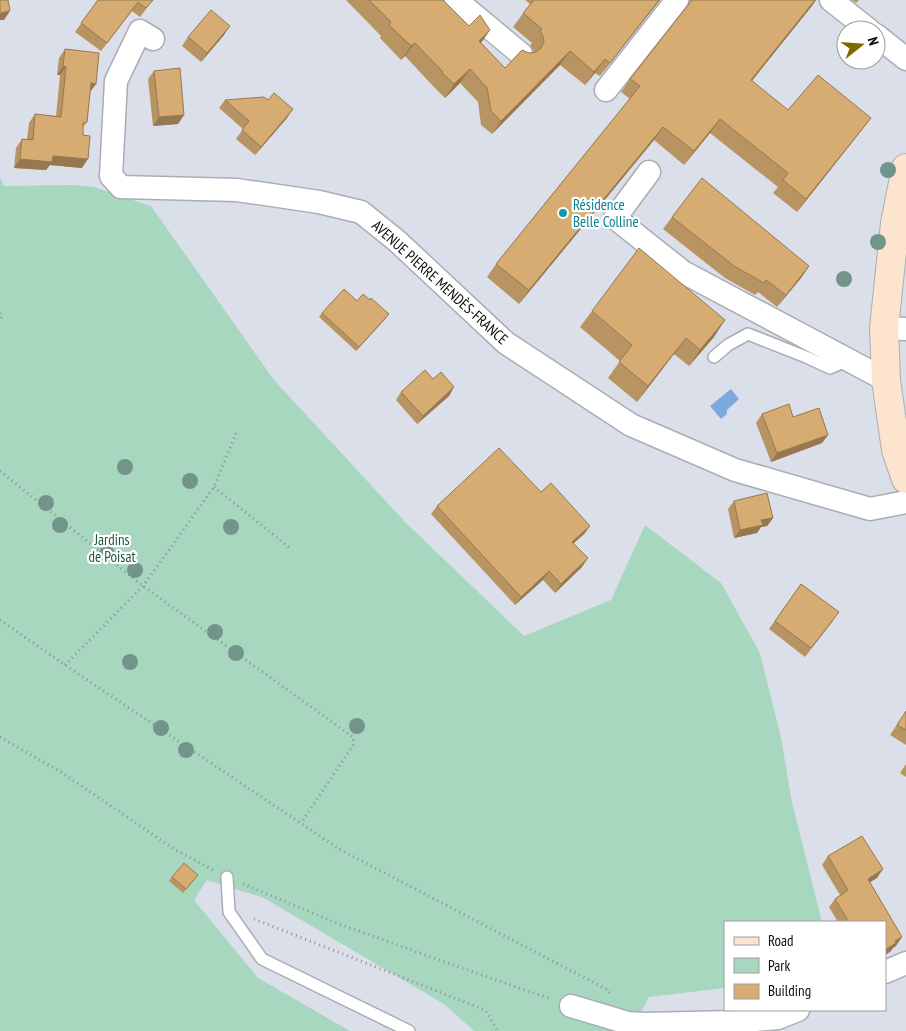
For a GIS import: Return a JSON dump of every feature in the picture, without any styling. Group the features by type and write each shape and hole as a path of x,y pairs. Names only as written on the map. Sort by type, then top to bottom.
{"street":[{"path":"456,0 521,54"},
{"path":"606,90 677,0"},
{"path":"831,0 856,20"},
{"name":"AVENUE PIERRE MENDÈS-FRANCE","path":"153,39 140,30 116,80 110,176 121,187 237,190 319,202 361,212 398,241 506,343 631,426 735,470 870,509 906,502"},
{"path":"886,43 906,59"},
{"path":"906,168 895,223 895,329 886,380 896,450 906,479"},
{"path":"649,172 615,218 683,272 886,380"},
{"path":"886,972 906,963"},
{"path":"571,1006 642,1028 778,1018 796,1011"}],"lane":[{"path":"714,357 728,345 748,334 830,368 848,360"},
{"path":"227,877 229,912 262,959 409,1031"}],"path":[{"path":"0,313 2,317 0,320"},
{"path":"65,665 143,586 214,487 237,431"},
{"path":"0,471 143,586 353,737 354,744 301,823"},
{"path":"214,487 290,548"},
{"path":"0,620 339,849 606,989 613,995"},
{"path":"0,737 61,772 174,849 227,877 334,922 571,1006"},
{"path":"229,912 258,920 484,1010 498,1031"}],"green space":[{"name":"Jardins de Poisat","path":"0,177 4,186 72,185 94,187 151,206 274,380 406,523 524,636 611,600 645,525 721,583 760,653 781,738 792,802 822,921 724,921 724,988 649,997 631,1031 474,1031 444,1004 264,898 207,880 194,900 258,978 350,1031 0,1031"}],"water":[{"path":"731,389 739,399 727,410 727,414 721,419 710,406"}],"building":[{"path":"0,0 8,0 10,11 0,13"},
{"path":"98,0 153,0 146,8 138,2 107,43 81,23"},
{"path":"369,0 443,0 469,26 480,15 490,30 479,41 505,68 522,50 529,53 536,52 544,42 540,31 542,29 523,13 534,0 659,0 610,63 605,59 594,72 570,51 501,121 491,111 487,88 470,69 454,84 415,43 411,46 389,25 391,22"},
{"path":"692,0 815,0 751,80 788,110 818,75 871,118 806,199 783,180 788,173 720,119 694,151 663,127 529,290 496,264 640,86 630,79"},
{"path":"211,10 230,26 207,53 188,37"},
{"path":"65,49 99,53 96,84 91,83 87,122 83,123 83,135 90,136 88,159 53,156 52,162 20,159 22,139 33,140 35,114 61,117 66,67 63,66"},
{"path":"180,68 184,115 159,117 154,71"},
{"path":"274,93 293,109 261,147 242,130 249,121 225,100 264,97 268,100"},
{"name":"Résidence Belle Colline","path":"702,178 809,266 786,295 766,280 764,283 734,266 672,217"},
{"path":"639,248 725,320 700,350 686,338 648,386 619,362 632,345 592,311"},
{"path":"344,289 357,301 363,294 370,300 371,298 389,314 359,347 322,313"},
{"path":"425,370 433,379 441,372 454,387 423,416 401,392"},
{"path":"789,404 793,417 819,408 828,435 777,453 762,414"},
{"path":"499,448 541,492 551,483 590,526 572,542 588,558 561,584 549,571 521,597 437,506"},
{"path":"767,493 773,518 761,520 763,525 740,530 734,501"},
{"path":"801,584 839,612 811,648 775,621"},
{"path":"906,711 906,730 897,725"},
{"path":"862,836 883,869 868,879 902,937 895,941 896,943 886,949 886,921 848,921 835,899 848,890 828,856"},
{"path":"184,863 198,875 186,889 172,877"}],"place":[{"name":"Résidence Belle Colline","path":"563,213"}]}
